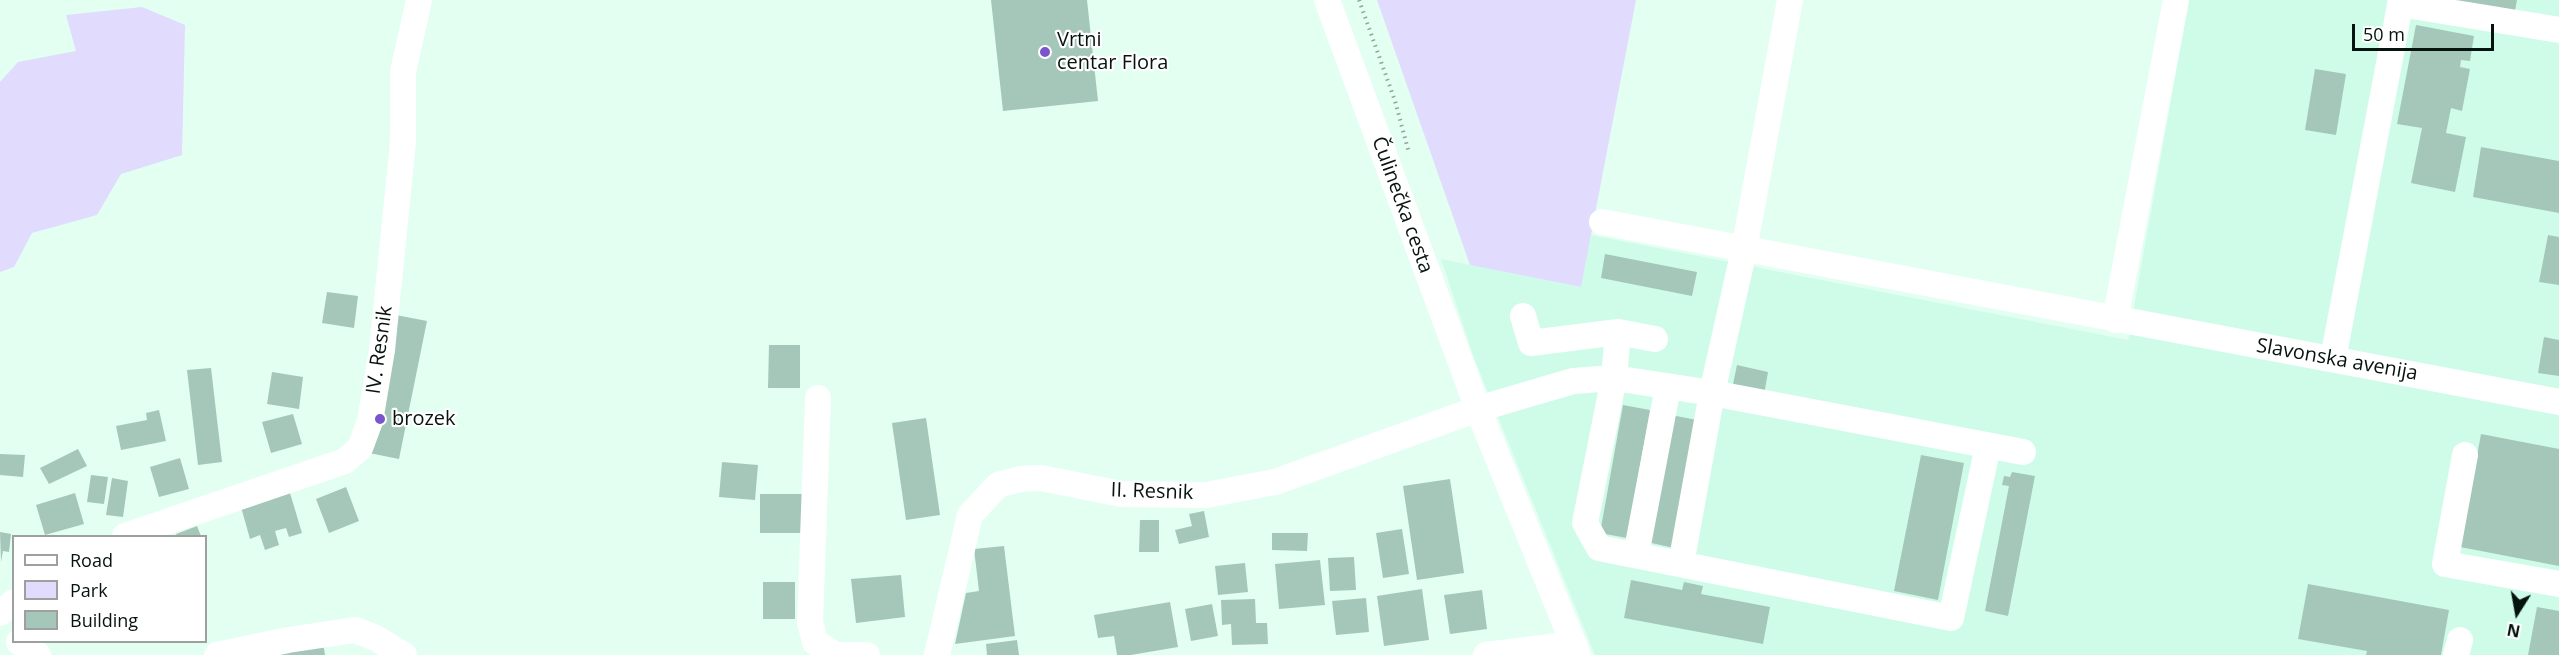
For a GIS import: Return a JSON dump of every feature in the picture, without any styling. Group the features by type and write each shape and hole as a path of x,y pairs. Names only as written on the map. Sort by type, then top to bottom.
{"street":[{"name":"IV. Resnik","path":"131,535 345,461 360,448 370,421 381,350 404,142 403,72 419,0"},
{"name":"Čulinečka cesta","path":"1327,0 1478,409 1576,650"},
{"path":"1682,564 1712,393 1744,249 1790,0"},
{"path":"2115,320 2176,0"},
{"path":"2333,359 2401,2 2559,30"},
{"name":"Slavonska avenija","path":"1602,222 2559,402"},
{"path":"1523,316 1531,343 1618,332 1655,339"},
{"path":"1618,332 1614,378 1585,523 1599,548 1951,618 1988,446"},
{"path":"1478,409 1573,381 1614,378 1712,393 2023,452"},
{"path":"1636,555 1668,387"},
{"path":"818,398 810,621 815,642 833,654 867,655"},
{"name":"II. Resnik","path":"937,655 970,515 998,485 1020,479 1041,478 1121,494 1206,495 1240,490 1285,479 1478,409"},
{"path":"2465,454 2445,564 2559,584"},
{"path":"0,613 12,604"},
{"path":"217,655 288,640 355,630 376,638 404,655"},
{"path":"20,643 38,655"},
{"path":"1486,655 1576,650"}],"path":[{"path":"1359,0 1395,100 1412,163"}],"shaded area":[{"path":"2189,0 2559,0 2559,655 1595,655 1474,358 1441,259 1580,287 1591,235 2128,340"}],"green space":[{"path":"1377,0 1636,0 1581,287 1470,265"},
{"path":"142,7 185,25 182,155 121,174 97,215 32,233 14,267 0,272 0,82 18,62 76,51 66,15"}],"building":[{"path":"991,0 1087,0 1098,101 1003,111"},
{"path":"2437,0 2517,0 2514,16"},
{"path":"2416,25 2474,36 2470,61 2461,60 2460,67 2470,69 2462,111 2451,108 2446,133 2466,137 2455,192 2411,183 2422,128 2397,124"},
{"path":"2315,69 2346,74 2336,135 2305,130"},
{"path":"2481,147 2559,161 2559,213 2473,197"},
{"path":"2548,235 2559,237 2559,285 2539,282"},
{"path":"1605,254 1697,272 1692,296 1601,278"},
{"path":"327,292 358,296 354,328 322,323"},
{"path":"396,315 427,321 399,459 369,453"},
{"path":"2544,337 2559,340 2559,376 2538,373"},
{"path":"769,345 800,345 800,388 768,388"},
{"path":"1737,365 1768,372 1764,395 1732,389"},
{"path":"211,368 222,462 198,465 187,370"},
{"path":"272,372 303,377 299,409 267,404"},
{"path":"1623,405 1650,410 1627,538 1600,533"},
{"path":"159,410 166,441 121,450 116,426 147,420 146,413"},
{"path":"293,414 302,444 271,453 262,422"},
{"path":"1671,415 1697,420 1674,548 1647,542"},
{"path":"926,418 940,515 906,520 892,423"},
{"path":"2481,434 2559,449 2559,566 2460,547"},
{"path":"78,449 87,466 49,484 40,468"},
{"path":"0,454 25,455 23,477 0,475"},
{"path":"1921,455 1964,463 1938,600 1894,591"},
{"path":"180,458 189,489 159,497 150,467"},
{"path":"722,462 758,465 755,500 719,497"},
{"path":"2012,472 2035,476 2008,616 1985,611 2009,486 2002,485 2004,476 2010,477"},
{"path":"91,475 108,477 104,504 87,502"},
{"path":"112,478 128,481 123,517 106,515"},
{"path":"1450,479 1464,573 1417,580 1403,486"},
{"path":"346,487 359,521 329,533 316,499"},
{"path":"75,493 84,524 45,535 36,505"},
{"path":"290,493 302,533 289,537 286,528 275,531 279,545 265,550 260,535 250,539 241,507"},
{"path":"760,494 807,494 807,533 760,533"},
{"path":"1204,511 1209,537 1179,544 1175,530 1192,526 1189,514"},
{"path":"1140,520 1159,520 1159,552 1139,552"},
{"path":"197,526 201,535 176,535"},
{"path":"1402,529 1409,574 1383,578 1376,533"},
{"path":"0,532 11,534 9,552 3,551 1,562"},
{"path":"1272,533 1308,533 1307,551 1272,550"},
{"path":"1004,546 1015,636 955,644 966,593 979,591 974,549"},
{"path":"1354,557 1356,590 1330,591 1328,558"},
{"path":"1320,560 1325,605 1279,609 1275,564"},
{"path":"1245,563 1248,592 1218,595 1215,566"},
{"path":"901,575 905,617 856,623 851,579"},
{"path":"1631,580 1682,590 1684,582 1703,586 1701,594 1770,607 1763,644 1624,618"},
{"path":"763,582 795,582 795,619 763,619"},
{"path":"2308,584 2449,610 2441,655 2366,655 2367,651 2298,639"},
{"path":"1422,589 1429,640 1384,646 1377,596"},
{"path":"1482,590 1487,629 1450,634 1444,595"},
{"path":"1366,598 1369,632 1336,635 1332,601"},
{"path":"1255,599 1256,623 1267,623 1268,644 1232,645 1231,624 1222,625 1221,600"},
{"path":"1170,602 1178,647 1131,655 1117,655 1114,636 1098,638 1094,615"},
{"path":"1212,604 1218,636 1191,641 1185,609"},
{"path":"2537,607 2559,611 2559,655 2528,655"},
{"path":"1017,640 1019,655 987,655 986,644"},
{"path":"323,642 325,655 264,655"}],"place":[{"name":"Vrtni centar Flora","path":"1045,52"},
{"name":"brozek","path":"380,419"}]}
